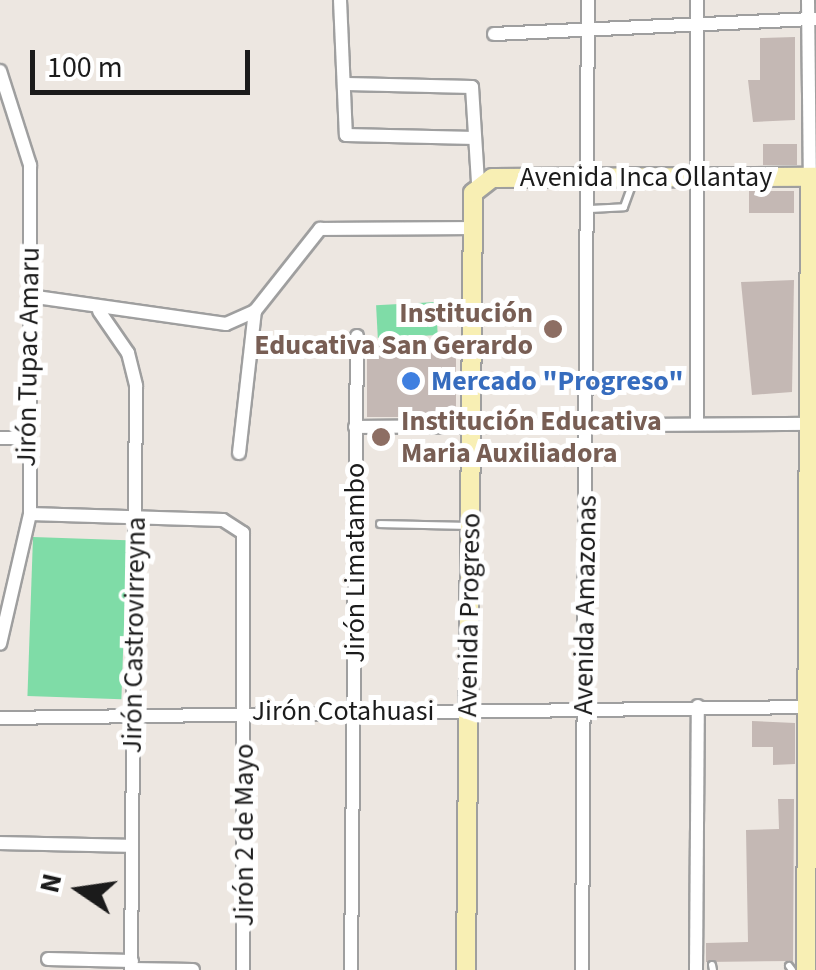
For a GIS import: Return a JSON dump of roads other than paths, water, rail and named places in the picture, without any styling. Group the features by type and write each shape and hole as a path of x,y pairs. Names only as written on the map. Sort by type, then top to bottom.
{"street":[{"path":"340,0 350,138 475,138"},
{"name":"Avenida Amazonas","path":"582,970 590,209 588,0"},
{"path":"697,0 697,424"},
{"path":"800,964 813,424 812,19 808,0"},
{"path":"494,34 589,23 812,19"},
{"name":"Jirón Tupac Amaru","path":"0,71 30,165 30,514 0,644"},
{"name":"Avenida Progreso","path":"347,84 468,85 478,182 472,228 466,970"},
{"name":"Avenida Inca Ollantay","path":"478,182 813,177"},
{"path":"28,296 81,299 99,311 226,324 255,311 309,251 310,235 472,228"},
{"name":"Jirón Castrovirreyna","path":"99,311 128,353 136,386 132,967"},
{"path":"239,453 255,311"},
{"name":"Jirón Limatambo","path":"351,970 357,336"},
{"path":"355,427 813,424"},
{"path":"0,438 27,438"},
{"path":"30,514 134,520"},
{"name":"Jirón 2 de Mayo","path":"134,520 236,522 245,711 243,970"},
{"path":"698,706 698,963"},
{"name":"Jirón Cotahuasi","path":"0,718 245,711 807,708"},
{"path":"0,843 131,846"},
{"path":"48,959 194,970"}],"lane":[{"path":"590,209 624,206 634,178"},
{"path":"380,524 469,526"}],"place":[{"name":"Institución Educativa San Gerardo","path":"553,329"},
{"name":"Mercado \"Progreso\"","path":"411,381"},
{"name":"Institución Educativa Maria Auxiliadora","path":"381,437"}]}
